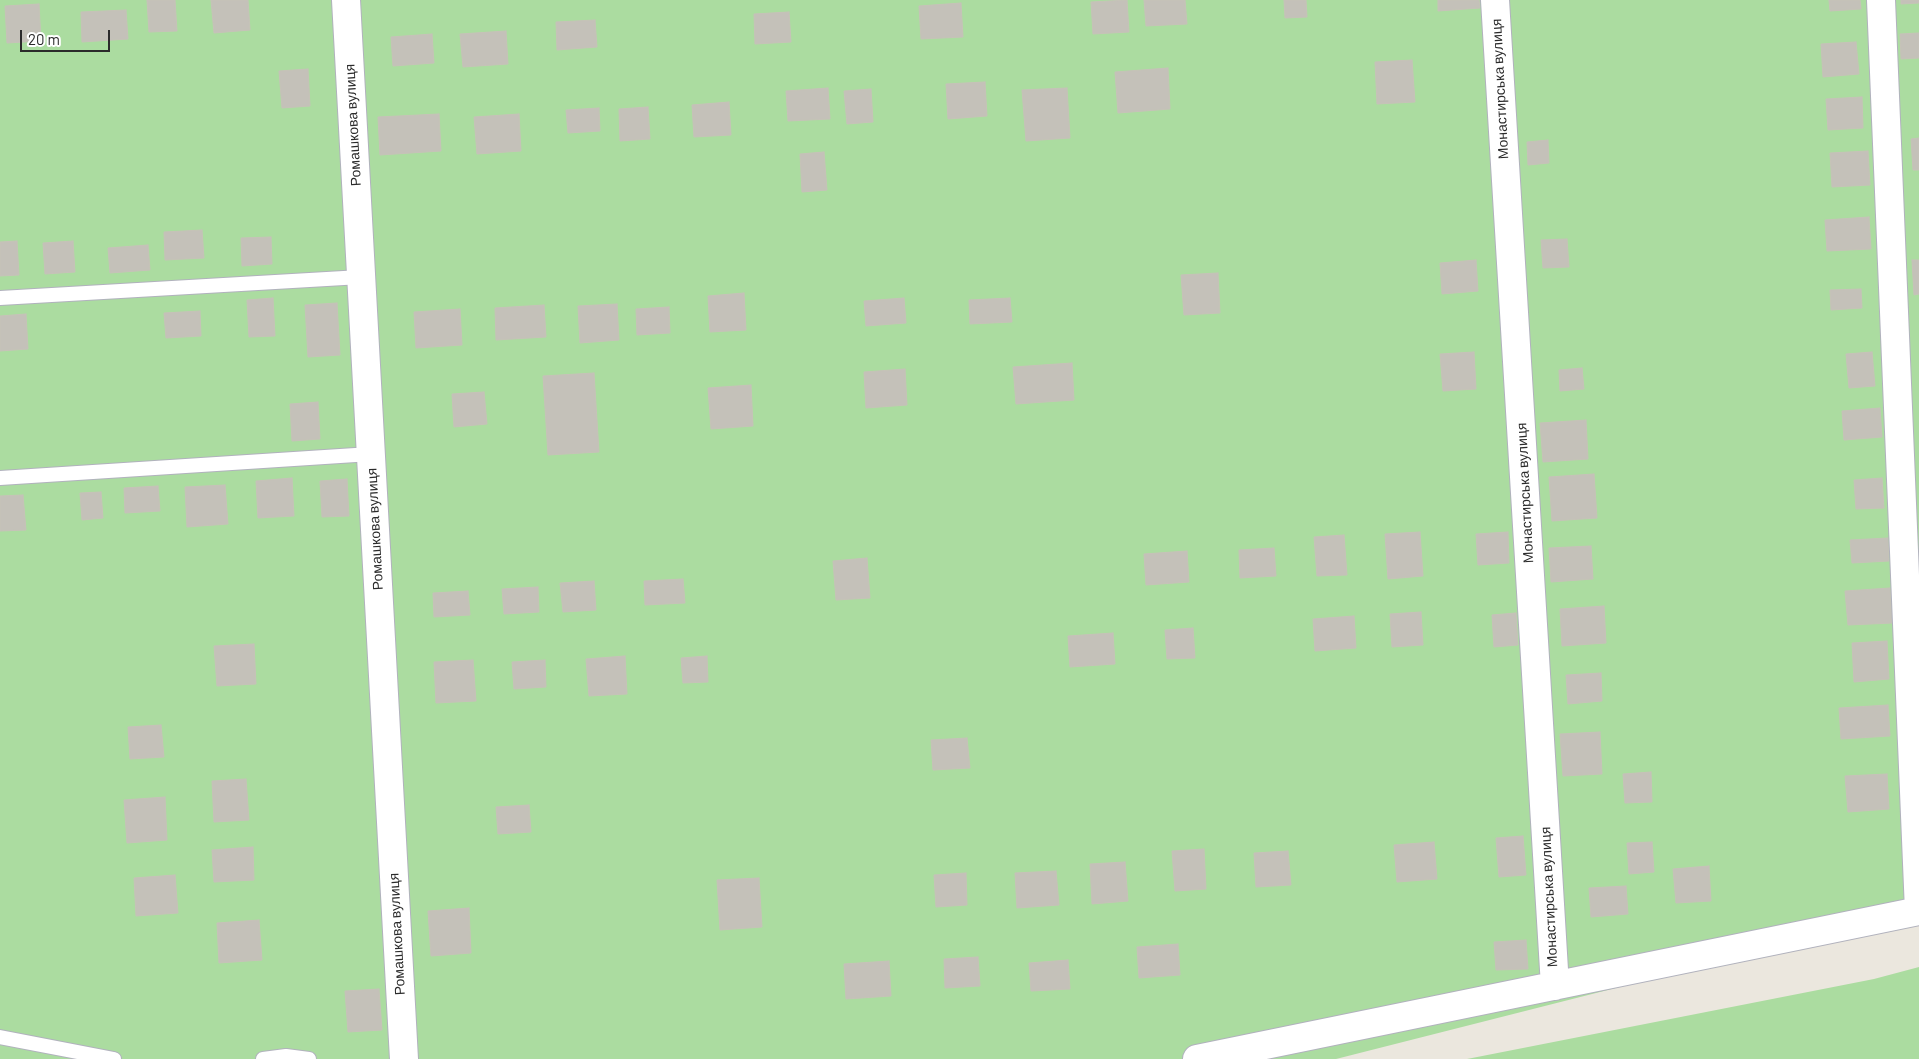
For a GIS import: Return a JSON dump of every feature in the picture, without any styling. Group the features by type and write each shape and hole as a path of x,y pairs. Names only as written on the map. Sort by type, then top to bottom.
{"street":[{"name":"Ромашкова вулиця","path":"346,0 404,1059"},
{"name":"Монастирська вулиця","path":"1495,0 1555,986"},
{"path":"1197,1059 1919,911 1881,0"}],"lane":[{"path":"0,298 361,277"},
{"path":"0,478 371,454"},
{"path":"0,1037 114,1059"},
{"path":"263,1059 286,1056 309,1059"}],"green space":[{"path":"0,0 1919,0 1919,911 1336,1059 0,1059"},
{"path":"1919,967 1919,1059 1467,1059 1874,979"}],"building":[{"path":"147,0 175,0 177,31 149,32"},
{"path":"211,0 248,0 250,30 214,33"},
{"path":"1127,0 1129,32 1093,34 1091,2"},
{"path":"1144,0 1185,0 1187,24 1146,26"},
{"path":"1284,0 1306,0 1307,17 1285,18"},
{"path":"1438,0 1479,0 1480,8 1438,11"},
{"path":"1829,0 1860,0 1861,9 1830,11"},
{"path":"1901,0 1919,0 1919,3 1901,4"},
{"path":"961,3 963,37 921,39 919,6"},
{"path":"39,4 41,41 7,43 5,6"},
{"path":"126,10 128,39 82,42 81,12"},
{"path":"789,12 791,42 755,44 754,14"},
{"path":"595,20 597,47 557,50 556,22"},
{"path":"506,31 508,64 463,67 460,34"},
{"path":"1919,33 1919,58 1901,59 1900,34"},
{"path":"432,34 434,63 393,66 391,37"},
{"path":"1856,42 1859,74 1823,77 1821,44"},
{"path":"1412,60 1415,102 1377,104 1375,62"},
{"path":"1168,68 1170,109 1118,113 1115,72"},
{"path":"308,69 310,106 282,108 279,71"},
{"path":"985,82 987,116 948,119 946,84"},
{"path":"828,88 830,119 788,121 786,91"},
{"path":"1067,88 1070,138 1026,141 1022,90"},
{"path":"871,89 873,122 847,124 844,91"},
{"path":"1862,97 1863,128 1828,130 1826,99"},
{"path":"729,102 731,135 694,137 692,105"},
{"path":"648,107 650,139 620,141 619,109"},
{"path":"599,108 600,131 568,133 566,110"},
{"path":"439,114 441,151 380,155 378,117"},
{"path":"519,114 521,151 477,154 474,117"},
{"path":"1919,138 1919,170 1913,170 1911,139"},
{"path":"1548,140 1549,163 1528,165 1527,142"},
{"path":"1868,151 1870,185 1832,187 1830,153"},
{"path":"824,152 827,190 802,192 800,154"},
{"path":"1869,217 1871,249 1827,251 1825,220"},
{"path":"202,230 204,258 165,260 164,232"},
{"path":"271,237 272,264 242,266 241,238"},
{"path":"1567,239 1569,267 1543,268 1541,240"},
{"path":"17,241 19,275 0,276 0,242"},
{"path":"73,241 75,272 45,274 43,243"},
{"path":"148,245 150,270 110,273 108,248"},
{"path":"1476,260 1478,291 1442,294 1440,263"},
{"path":"1912,260 1919,260 1919,294 1914,295"},
{"path":"1218,273 1220,313 1184,315 1181,275"},
{"path":"1861,289 1862,308 1831,310 1830,290"},
{"path":"744,293 746,330 710,332 708,296"},
{"path":"273,298 275,336 249,337 247,300"},
{"path":"904,298 906,323 866,326 864,301"},
{"path":"1010,298 1012,322 970,324 969,300"},
{"path":"337,303 340,355 308,357 305,305"},
{"path":"617,304 619,340 580,343 578,306"},
{"path":"544,305 546,337 496,340 495,308"},
{"path":"669,307 670,333 637,335 636,309"},
{"path":"460,309 462,345 416,348 414,312"},
{"path":"200,311 201,336 166,338 164,313"},
{"path":"26,314 28,349 0,351 0,316"},
{"path":"1474,352 1476,389 1443,391 1440,354"},
{"path":"1872,352 1875,386 1849,388 1846,354"},
{"path":"1072,363 1074,400 1016,404 1013,367"},
{"path":"1582,368 1584,389 1560,391 1559,370"},
{"path":"905,369 907,405 866,408 864,372"},
{"path":"594,373 599,452 548,455 543,376"},
{"path":"751,385 753,426 711,429 708,388"},
{"path":"484,392 487,424 454,427 452,394"},
{"path":"318,402 320,439 292,441 290,404"},
{"path":"1880,408 1882,437 1844,440 1842,411"},
{"path":"1586,420 1588,459 1543,462 1540,423"},
{"path":"1594,474 1597,518 1552,521 1549,477"},
{"path":"292,478 294,516 258,518 256,481"},
{"path":"1882,478 1884,508 1856,509 1854,480"},
{"path":"347,479 349,516 322,517 320,481"},
{"path":"225,485 228,524 187,527 185,487"},
{"path":"158,486 160,511 125,513 124,488"},
{"path":"101,492 103,518 82,520 80,493"},
{"path":"23,495 26,530 0,531 0,496"},
{"path":"1420,532 1423,576 1388,579 1385,534"},
{"path":"1508,532 1509,563 1478,565 1476,534"},
{"path":"1344,535 1347,575 1317,576 1314,537"},
{"path":"1888,538 1889,561 1852,563 1850,540"},
{"path":"1591,546 1593,579 1551,582 1549,548"},
{"path":"1274,548 1276,576 1240,578 1239,550"},
{"path":"1187,551 1189,582 1146,585 1144,554"},
{"path":"867,558 870,598 836,600 833,561"},
{"path":"683,579 685,603 645,605 644,581"},
{"path":"594,581 596,610 563,612 560,583"},
{"path":"538,587 539,612 504,614 502,589"},
{"path":"1890,588 1893,623 1848,625 1845,591"},
{"path":"468,591 470,615 434,617 433,593"},
{"path":"1604,606 1606,643 1562,646 1560,609"},
{"path":"1421,612 1423,645 1392,647 1390,614"},
{"path":"1516,613 1518,645 1494,647 1492,615"},
{"path":"1354,616 1356,648 1315,651 1313,619"},
{"path":"1193,628 1195,658 1167,659 1165,630"},
{"path":"1113,633 1115,664 1070,667 1068,636"},
{"path":"1887,641 1889,679 1854,682 1852,643"},
{"path":"254,644 256,684 217,686 214,646"},
{"path":"625,656 627,694 589,696 586,659"},
{"path":"707,656 708,682 683,683 681,658"},
{"path":"473,660 476,701 436,703 434,662"},
{"path":"545,660 546,687 514,689 512,662"},
{"path":"1601,673 1602,701 1568,704 1566,675"},
{"path":"1888,705 1890,736 1841,739 1839,708"},
{"path":"161,725 164,757 130,759 128,727"},
{"path":"1600,732 1602,774 1563,776 1560,734"},
{"path":"967,738 970,768 933,770 931,740"},
{"path":"1651,772 1652,802 1625,803 1623,774"},
{"path":"1887,774 1889,809 1848,812 1845,776"},
{"path":"246,779 249,820 214,822 212,781"},
{"path":"165,797 167,840 127,843 124,800"},
{"path":"529,805 531,832 498,834 496,807"},
{"path":"1523,836 1526,875 1499,877 1496,838"},
{"path":"1434,842 1437,879 1397,882 1394,845"},
{"path":"1652,842 1654,872 1629,874 1627,843"},
{"path":"253,847 254,880 214,882 212,850"},
{"path":"1204,849 1206,889 1175,891 1172,851"},
{"path":"1288,851 1291,885 1256,887 1254,853"},
{"path":"1125,862 1128,901 1092,904 1090,864"},
{"path":"1709,866 1711,901 1676,903 1673,869"},
{"path":"1056,871 1059,905 1017,908 1015,873"},
{"path":"966,873 967,905 936,907 934,875"},
{"path":"175,875 178,913 136,916 134,878"},
{"path":"759,878 762,927 720,930 717,880"},
{"path":"1626,886 1628,914 1591,917 1589,888"},
{"path":"469,908 471,953 431,956 428,911"},
{"path":"259,920 262,960 219,963 217,923"},
{"path":"1526,940 1528,969 1496,970 1494,942"},
{"path":"1178,944 1180,975 1139,978 1137,947"},
{"path":"978,957 980,986 945,988 944,959"},
{"path":"1068,960 1070,989 1031,991 1029,963"},
{"path":"889,961 891,996 846,999 844,964"},
{"path":"379,989 382,1030 348,1032 345,991"}]}
